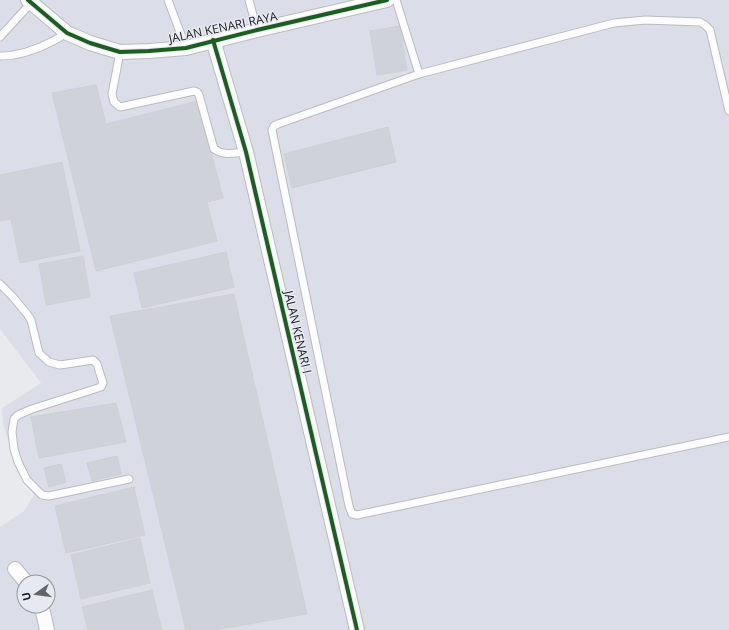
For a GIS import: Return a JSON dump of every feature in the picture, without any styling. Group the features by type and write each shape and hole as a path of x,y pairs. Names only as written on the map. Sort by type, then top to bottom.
{"street":[{"name":"JALAN KENARI RAYA","path":"29,1 67,33 90,43 120,52 186,48 213,40 387,0"},
{"name":"JALAN KENARI I","path":"213,40 246,152 357,630"},
{"path":"15,569 19,574"},
{"path":"43,614 47,630"}],"lane":[{"path":"168,0 186,48"},
{"path":"249,0 257,30"},
{"path":"396,0 419,74"},
{"path":"0,37 29,1"},
{"path":"729,111 710,30 700,22 645,20 614,23 419,74 278,124 274,126 272,130 349,506 352,514 357,515 729,437"},
{"path":"0,56 12,56 29,51 52,42 67,33"},
{"path":"120,52 112,94 114,102 120,107 194,91 197,92 214,149 224,154 246,152"},
{"path":"0,284 13,297 31,320 39,353 49,362 60,364 93,360 97,364 103,384 101,387 32,409 18,415 14,419 12,432 14,448 18,462 27,480 42,494 49,496 129,479"}],"shaded area":[{"path":"0,0 729,0 729,630 0,630 0,527 24,511 34,495 14,461 3,423 2,408 41,383 0,329"}],"building":[{"path":"400,26 407,70 377,75 370,31"},
{"path":"96,85 106,124 198,101 223,198 207,202 217,241 96,271 52,93"},
{"path":"388,127 396,162 292,188 284,154"},
{"path":"62,162 80,251 20,263 11,219 0,221 0,175"},
{"path":"226,252 234,287 142,308 134,273"},
{"path":"83,256 90,297 46,305 39,264"},
{"path":"234,294 307,614 214,630 186,630 110,316"},
{"path":"116,403 126,442 39,458 31,417"},
{"path":"117,456 121,474 92,481 87,463"},
{"path":"61,464 66,482 49,487 44,468"},
{"path":"134,487 145,535 66,553 55,506"},
{"path":"140,538 150,583 81,599 71,555"},
{"path":"152,590 162,630 88,630 82,607"}],"cycle path":[{"path":"28,0 67,33 90,43 120,52 186,48 387,0"},
{"path":"213,40 246,152 357,630"}]}
